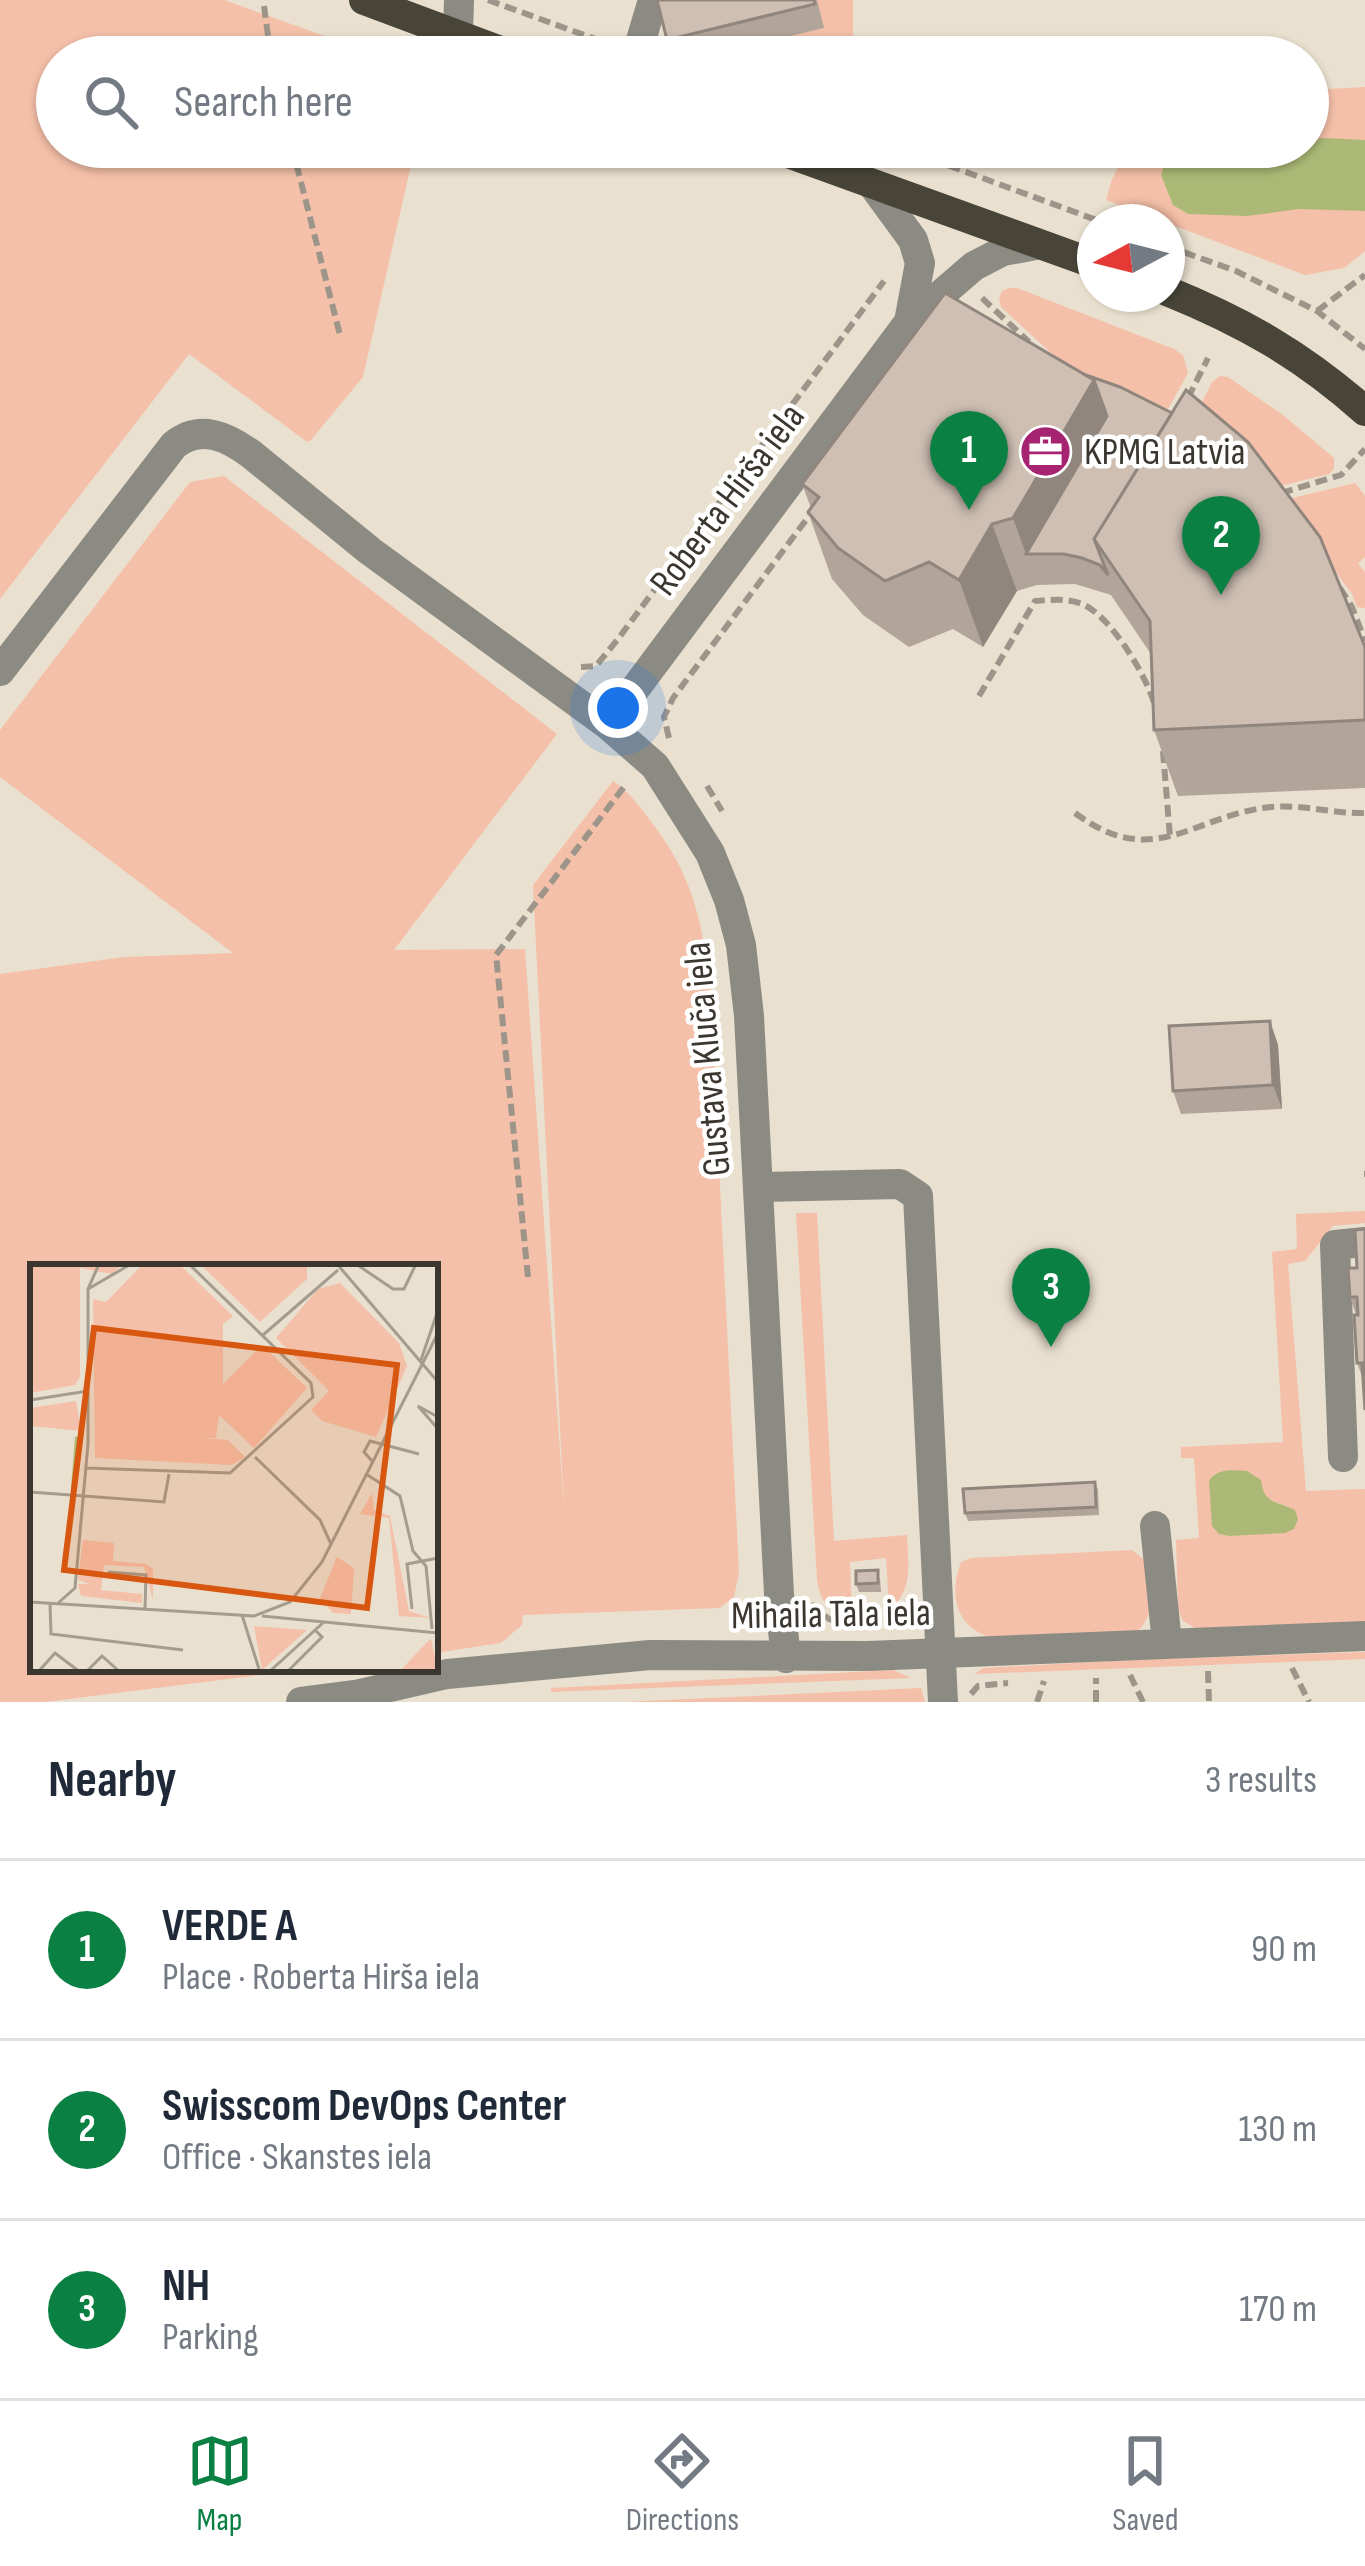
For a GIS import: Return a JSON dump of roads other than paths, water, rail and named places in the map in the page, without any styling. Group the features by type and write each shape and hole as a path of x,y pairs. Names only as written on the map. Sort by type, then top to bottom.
{"main road":[{"path":"364,0 436,36"},
{"path":"828,168 1077,258"},
{"path":"1185,299 1256,332 1322,374 1365,411"}],"street":[{"path":"455,36 459,0"},
{"path":"643,36 653,0"},
{"name":"Roberta Hirša iela","path":"872,184 913,240 920,263 909,322"},
{"name":"Roberta Hirša iela","path":"608,725 909,322 974,266 1003,251 1036,244"},
{"name":"Gustava Kluča iela","path":"0,671 160,462 187,435 204,432 233,441 370,551 608,725 655,766 710,853 741,945 749,1016 785,1658"},
{"path":"758,1187 900,1184 918,1196 943,1702"},
{"path":"1343,1457 1335,1245 1365,1242"},
{"path":"1155,1526 1167,1643"},
{"name":"Mihaila Tāla iela","path":"301,1702 356,1698 447,1674 650,1655 868,1656 1365,1636"}],"place":[{"name":"KPMG Latvia","path":"1045,452"},
{"name":"VERDE A","path":"969,510"},
{"name":"Swisscom DevOps Center","path":"1221,595"},
{"name":"NH","path":"1051,1347"}]}
